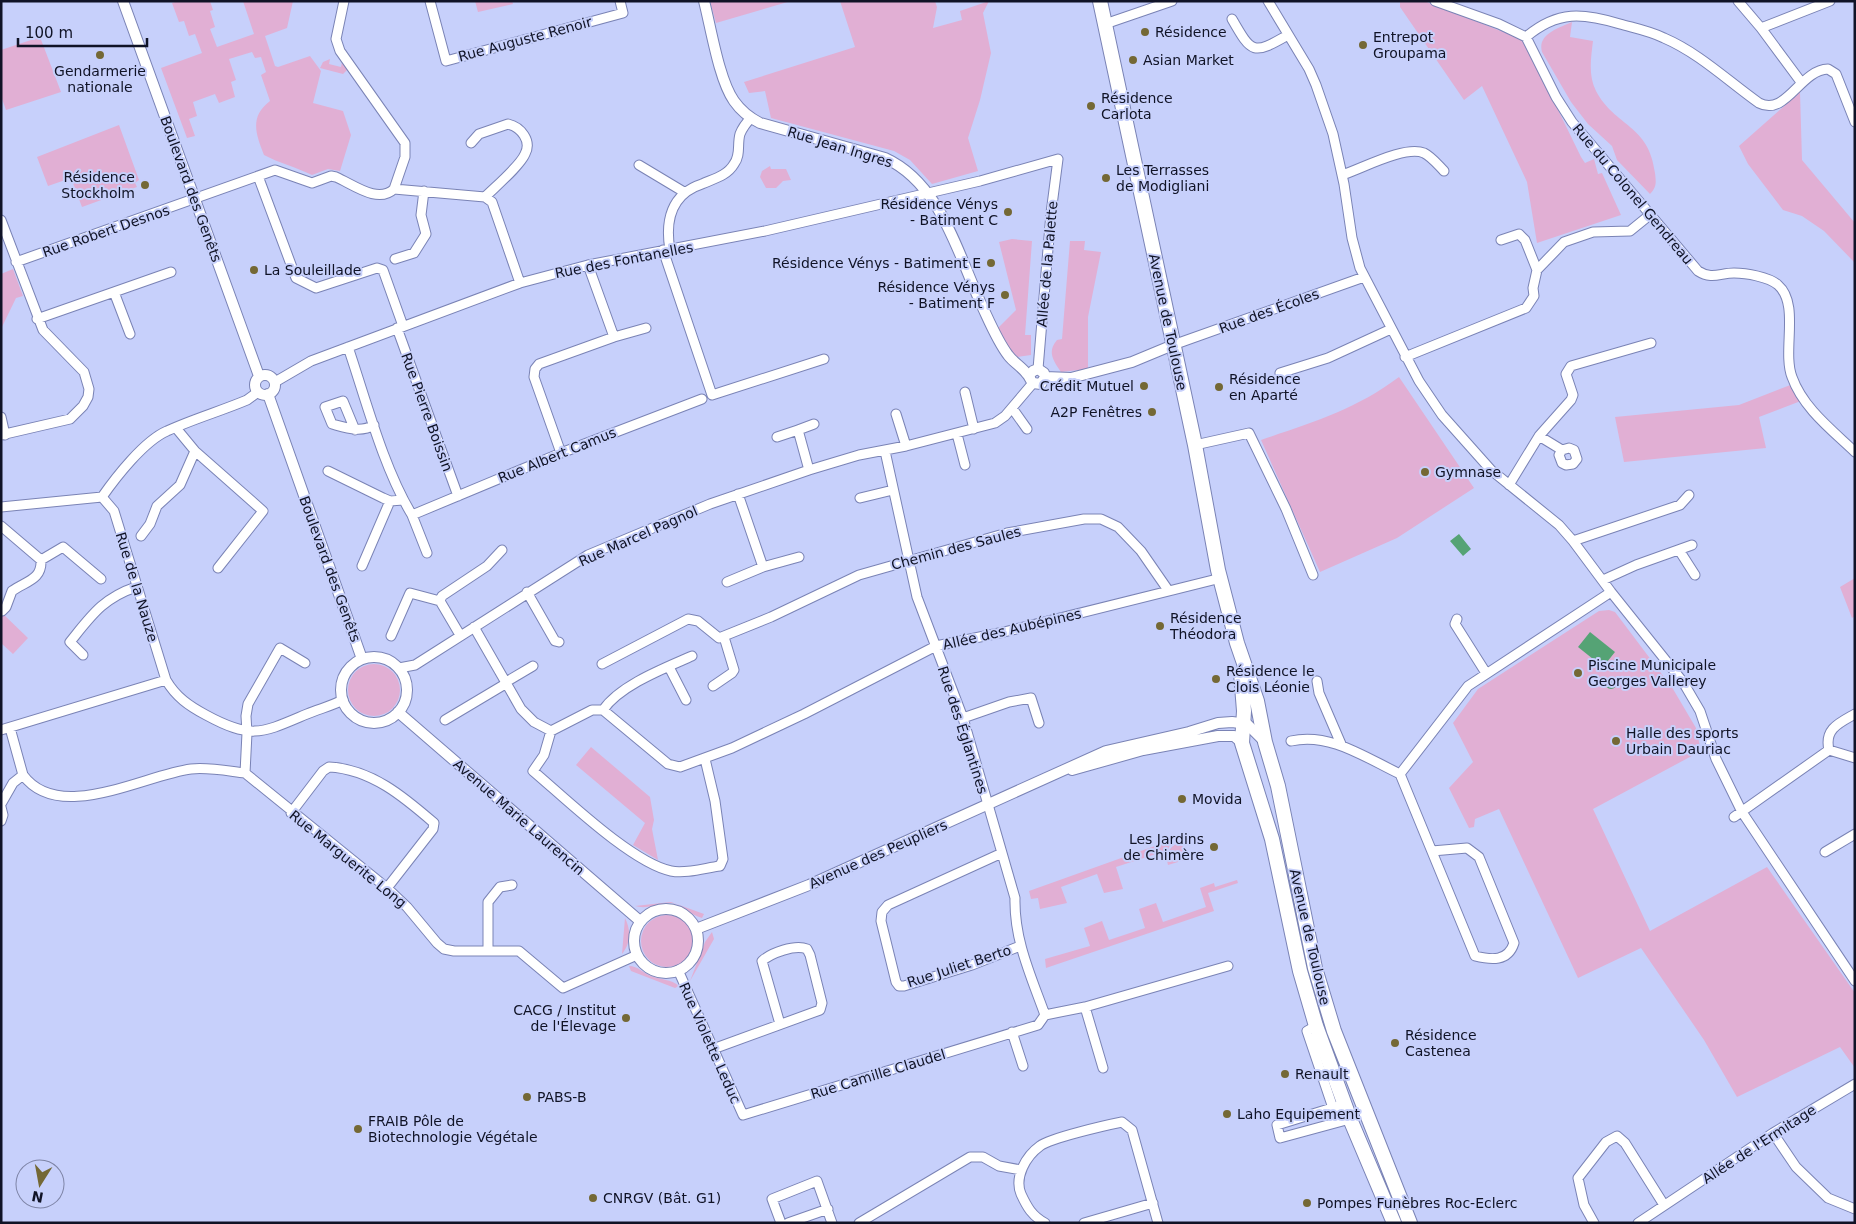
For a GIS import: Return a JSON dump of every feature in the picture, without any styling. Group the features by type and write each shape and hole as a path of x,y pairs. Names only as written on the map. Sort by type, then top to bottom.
{"main road":[{"name":"Avenue de Toulouse","path":"1100,1 1195,445 1221,578 1238,643 1257,701 1245,730 1272,839 1312,1029 1339,1106 1353,1118 1394,1223"},
{"name":"Avenue de Toulouse","path":"1245,730 1265,742 1278,786 1323,997 1334,1031 1410,1223"},
{"path":"1360,1096 1360,1106 1353,1118 1363,1119 1372,1128"}],"street":[{"name":"Boulevard des Genêts","path":"124,1 259,376"},
{"path":"344,1 336,39 340,51 405,143 405,157 394,189"},
{"name":"Rue Auguste Renoir","path":"430,1 446,60 623,13 620,1"},
{"name":"Rue Jean Ingres","path":"704,1 728,90 734,102 750,118 760,123 809,138 884,158 897,164 928,193 941,214 983,310 1008,356 1031,380"},
{"path":"1105,24 1172,1"},
{"path":"1268,1 1309,69 1324,106 1342,175 1352,238 1364,277 1405,357 1442,415 1491,470 1559,525 1683,682 1700,711 1716,759 1742,812 1855,981"},
{"path":"1435,1 1499,24 1526,37 1561,18 1582,15 1649,32 1670,41 1701,60 1764,106 1774,106 1780,103 1801,82 1822,69 1833,71 1855,122"},
{"path":"1738,1 1761,28 1801,82"},
{"path":"1761,28 1830,1"},
{"path":"1232,19 1246,44 1257,49 1264,49 1288,34"},
{"name":"Rue du Colonel Gendreau","path":"1526,37 1556,97 1572,122 1703,274 1714,277 1739,273 1770,280 1782,290 1789,316 1788,359 1791,377 1817,416 1855,452"},
{"path":"750,118 740,134 738,157 730,170 718,178 684,192 671,211 667,233 667,250 712,395 824,359"},
{"path":"471,144 479,134 508,124 523,133 527,142 525,155 485,197 492,202 520,283"},
{"path":"1342,175 1392,156 1416,151 1432,159 1444,171"},
{"name":"Rue des Fontanelles","path":"275,382 311,361 520,283 588,264 765,232 928,193 1058,159"},
{"name":"Allée de la Palette","path":"1042,373 1051,213 1058,159"},
{"path":"639,165 684,192"},
{"name":"Rue Robert Desnos","path":"16,262 275,170 312,183 331,176 378,196 387,195 394,189 485,197"},
{"name":"Rue Pierre Boissin","path":"258,176 296,278 316,288 377,268 383,270 400,327 458,496"},
{"path":"395,259 414,253 426,234 422,215 424,191"},
{"path":"1405,357 1526,308 1534,296 1532,288 1537,270 1564,242 1593,232 1630,231 1651,214"},
{"path":"1,220 37,319 43,330 84,372 88,380 88,397 78,413 70,419 3,435 1,417"},
{"path":"1501,240 1519,234 1525,240 1537,270"},
{"path":"588,264 614,337"},
{"path":"37,319 171,272"},
{"name":"Rue des Écoles","path":"1174,349 1364,277"},
{"path":"114,292 130,334"},
{"path":"561,453 534,377 535,369 539,364 614,337 646,328"},
{"path":"1280,373 1328,358 1391,329"},
{"path":"1510,484 1539,436 1571,400 1573,395 1566,374 1570,366 1651,344"},
{"path":"348,347 374,425 403,500 412,515 427,553"},
{"path":"1031,380 1041,384 1042,373 1071,378 1132,362 1150,354 1174,349"},
{"path":"1,507 102,497 113,481 154,440 166,431 274,389 275,382 268,375 259,376 255,384 263,393"},
{"name":"Rue Marcel Pagnol","path":"399,668 415,665 527,592 588,555 738,494 809,470 859,455 906,446 995,424 1012,408 1031,380"},
{"path":"965,392 974,430"},
{"name":"Boulevard des Genêts","path":"263,393 362,659"},
{"name":"Rue Albert Camus","path":"412,515 561,453 702,399"},
{"path":"1012,408 1027,429"},
{"path":"896,414 906,446"},
{"path":"777,437 814,424"},
{"path":"355,430 368,429 374,425"},
{"path":"176,428 195,451 263,511 218,568"},
{"path":"798,430 809,470"},
{"path":"1195,445 1249,433 1291,522 1313,575"},
{"path":"957,434 965,465"},
{"path":"1539,436 1562,450"},
{"name":"Rue des Églantines","path":"886,450 917,597 963,718 1015,898 1015,923 1020,946 1045,1015"},
{"path":"141,536 150,524 157,506 180,485 195,451"},
{"path":"328,471 390,501 403,500"},
{"path":"860,498 894,490"},
{"path":"738,494 763,567"},
{"path":"1573,541 1680,505 1689,495"},
{"name":"Rue de la Nauze","path":"102,497 114,511 166,680 182,701 217,722 247,733"},
{"path":"362,566 390,501"},
{"name":"Chemin des Saules","path":"724,636 859,575 1007,533 1061,523 1101,519 1118,527 1131,538 1168,590"},
{"path":"3,531 41,560"},
{"path":"1601,577 1617,573 1692,545"},
{"path":"41,560 63,546 100,579"},
{"path":"440,601 442,596 488,566 502,550"},
{"path":"1680,550 1695,575"},
{"path":"727,582 763,567 799,557"},
{"path":"2,612 12,591 36,578 41,568 41,560"},
{"name":"Allée des Aubépines","path":"603,710 668,764 680,767 705,759 804,714 936,646 1004,632 1221,578"},
{"path":"83,655 70,642 97,609 117,593 136,587"},
{"path":"527,592 555,641 559,642"},
{"path":"1400,774 1468,686 1611,592"},
{"path":"391,636 410,593 440,601 460,636"},
{"path":"602,664 688,619 698,621 720,638 724,636 734,670 713,686"},
{"path":"1457,619 1455,624 1486,673"},
{"path":"474,627 521,709 534,722 551,730"},
{"path":"166,680 5,729 22,775 39,789 67,798 191,769 245,773 246,716 251,695 280,648 305,663"},
{"path":"692,656 669,666 616,695 603,710 592,710 551,730 544,755 533,771 623,847 671,871 680,872 720,866 723,860 715,801 705,759"},
{"path":"383,658 399,668 406,684 406,698 398,712 387,720 374,723 363,721 354,716 343,700 341,687 344,677 351,666 362,659 383,658"},
{"path":"445,720 533,666"},
{"path":"669,666 686,700"},
{"path":"1317,680 1319,693 1341,744"},
{"path":"963,718 1009,702 1031,698 1039,723"},
{"path":"247,733 279,727 343,700"},
{"name":"Avenue Marie Laurencin","path":"398,712 640,921"},
{"path":"1829,750 1827,740 1833,726 1855,714"},
{"name":"Avenue des Peupliers","path":"696,929 809,885 1058,774 1081,761 1130,744 1189,732 1218,723 1245,730"},
{"name":"Avenue des Peupliers","path":"1058,774 1143,750 1245,730"},
{"path":"1291,741 1304,738 1341,744 1400,774 1475,956 1489,960 1505,957 1512,951 1514,943 1479,857 1467,848 1432,851"},
{"path":"1734,817 1829,750"},
{"path":"1829,750 1855,758"},
{"path":"291,812 323,771 330,767 383,782 410,803 434,823 433,829 387,888"},
{"name":"Rue Marguerite Long","path":"245,773 387,888 407,907 444,949 454,951 519,951 524,953 562,988 637,955"},
{"path":"1,821 3,815 1,805 13,783 22,775"},
{"path":"1825,852 1855,834"},
{"name":"Rue Juliet Berto","path":"1002,853 888,905 882,912 881,921 896,982 899,986 972,965 1020,946"},
{"path":"488,951 488,902 500,887 512,885"},
{"path":"668,909 685,915 696,929 698,941 696,951 690,962 678,970 664,973 653,970 645,965 637,955 634,947 635,932 640,921 657,910 668,909"},
{"path":"713,1048 820,1010 822,1003 810,955 807,949 802,947 769,955 762,961 780,1024"},
{"name":"Rue Camille Claudel","path":"743,1115 1012,1032 1038,1026 1045,1015 1085,1007 1228,966"},
{"name":"Rue Violette Leduc","path":"678,970 743,1115"},
{"path":"1085,1007 1103,1068"},
{"path":"1012,1032 1023,1066"},
{"name":"Allée de l'Ermitage","path":"1638,1223 1773,1133 1855,1084"},
{"path":"1339,1106 1277,1125 1280,1138 1353,1118"},
{"path":"1045,1223 1035,1218 1027,1207 1020,1190 1021,1170 1029,1157 1041,1145 1122,1122 1132,1130 1158,1223"},
{"path":"1773,1133 1796,1167 1828,1198 1855,1208"},
{"path":"1594,1223 1584,1205 1578,1178 1606,1142 1617,1136 1625,1143 1664,1205"},
{"path":"859,1223 970,1158 983,1157 999,1166 1021,1170"},
{"path":"781,1223 772,1199 817,1181 832,1223"},
{"path":"1084,1223 1153,1203"},
{"path":"788,1223 828,1209"}],"shaded area":[{"path":"178,1 210,1 213,10 210,11 215,27 210,29 217,47 254,34 243,1 293,1 287,28 265,36 275,66 278,67 310,56 321,71 313,103 343,111 351,135 340,171 328,169 312,175 264,155 256,126 259,113 270,101 261,75 266,72 261,57 255,58 252,52 229,59 236,80 231,82 235,97 219,103 215,94 193,102 197,116 189,119 195,136 187,138 161,68 202,53 195,34 189,36 184,21 179,22 172,3"},
{"path":"475,1 512,1 513,4 478,12"},
{"path":"710,1 791,1 716,23"},
{"path":"840,1 935,1 937,7 933,28 962,20 960,11 989,1 983,13 991,53 980,100 968,138 978,171 932,184 910,160 894,151 771,118 765,91 749,93 744,82 855,47"},
{"path":"1400,1 1424,1 1524,40 1581,157 1585,163 1594,159 1598,174 1602,173 1621,215 1537,243 1527,182 1482,86 1464,100 1400,7"},
{"path":"1572,22 1570,37 1593,41 1591,73 1596,91 1612,112 1639,135 1652,157 1656,182 1650,194 1617,160 1612,146 1588,124 1571,102 1542,52 1541,46 1543,41 1550,32"},
{"path":"40,37 61,92 6,110 1,96 1,50"},
{"path":"330,59 329,64 341,67 342,62 350,67 343,74 320,68 323,62"},
{"path":"1800,92 1802,160 1855,223 1855,263 1824,231 1802,216 1783,210 1748,164 1739,146"},
{"path":"119,125 139,180 135,183 137,187 82,207 71,178 48,186 37,157"},
{"path":"770,166 771,169 786,169 791,180 783,181 776,188 766,188 760,177 762,171"},
{"path":"1012,239 1032,241 1025,335 1031,335 1031,355 1017,357 1006,345 997,329 1016,310 999,242"},
{"path":"1070,241 1085,241 1084,250 1101,252 1088,317 1088,369 1061,372 1052,356 1052,348 1057,340 1062,339"},
{"path":"13,269 23,296 16,298 1,329 1,274"},
{"path":"1399,377 1474,488 1397,538 1320,572 1261,440 1350,407"},
{"path":"1793,384 1806,399 1759,417 1766,448 1624,462 1615,417 1739,405"},
{"path":"1459,534 1471,549 1463,556 1450,541"},
{"path":"1855,578 1855,616 1852,618 1840,587"},
{"path":"1609,610 1615,612 1673,689 1696,728 1701,751 1593,809 1650,931 1767,867 1855,993 1855,1068 1840,1047 1737,1097 1704,1040 1641,948 1578,978 1499,809 1475,819 1474,827 1469,828 1449,788 1473,762 1453,723 1478,689 1599,611"},
{"path":"1,612 28,638 13,654 1,643"},
{"path":"1590,632 1615,652 1603,667 1578,647"},
{"path":"374,664 384,666 392,672 398,680 400,690 398,700 392,708 384,714 374,716 364,714 356,708 350,700 348,690 350,680 356,672 364,666"},
{"path":"1609,677 1613,677 1617,683 1613,689 1609,689 1605,685 1605,681"},
{"path":"591,747 650,797 654,820 652,829 658,860 633,845 645,823 576,765"},
{"path":"1166,842 1170,845 1164,858 1161,859 1159,853 1116,867 1123,889 1104,893 1097,874 1061,887 1067,903 1040,909 1038,898 1031,899 1029,891"},
{"path":"1181,842 1188,859 1168,865 1167,857 1169,851 1174,845"},
{"path":"1237,880 1238,883 1208,893 1214,911 1046,968 1045,959 1090,946 1084,928 1102,921 1109,940 1145,928 1139,909 1156,903 1163,922 1206,907 1200,888 1214,883 1215,887"},
{"path":"671,902 704,914 702,918 698,917 672,903 645,907 635,906"},
{"path":"667,915 677,917 685,923 691,931 693,941 691,951 685,959 677,965 667,967 657,965 649,959 643,951 641,941 643,931 649,923 657,917"},
{"path":"625,918 629,936 622,954"},
{"path":"712,932 714,939 690,981 705,942"},
{"path":"629,966 679,986 675,988 631,971"}],"place":[{"name":"Résidence","path":"1145,32"},
{"name":"Entrepot Groupama","path":"1363,45"},
{"name":"Gendarmerie nationale","path":"100,55"},
{"name":"Asian Market","path":"1133,60"},
{"name":"Résidence Carlota","path":"1091,106"},
{"name":"Les Terrasses de Modigliani","path":"1106,178"},
{"name":"Résidence Stockholm","path":"145,185"},
{"name":"Résidence Vénys - Batiment C","path":"1008,212"},
{"name":"Résidence Vénys - Batiment E","path":"991,263"},
{"name":"La Souleillade","path":"254,270"},
{"name":"Résidence Vénys - Batiment F","path":"1005,295"},
{"name":"Crédit Mutuel","path":"1144,386"},
{"name":"Résidence en Aparté","path":"1219,387"},
{"name":"A2P Fenêtres","path":"1152,412"},
{"name":"Gymnase","path":"1425,472"},
{"name":"Résidence Théodora","path":"1160,626"},
{"name":"Piscine Municipale Georges Vallerey","path":"1578,673"},
{"name":"Résidence le Clois Léonie","path":"1216,679"},
{"name":"Halle des sports Urbain Dauriac","path":"1616,741"},
{"name":"Movida","path":"1182,799"},
{"name":"Les Jardins de Chimère","path":"1214,847"},
{"name":"CACG / Institut de l'Élevage","path":"626,1018"},
{"name":"Résidence Castenea","path":"1395,1043"},
{"name":"Renault","path":"1285,1074"},
{"name":"PABS-B","path":"527,1097"},
{"name":"Laho Equipement","path":"1227,1114"},
{"name":"FRAIB Pôle de Biotechnologie Végétale","path":"358,1129"},
{"name":"CNRGV (Bât. G1)","path":"593,1198"},
{"name":"Pompes Funèbres Roc-Eclerc","path":"1307,1203"}]}
